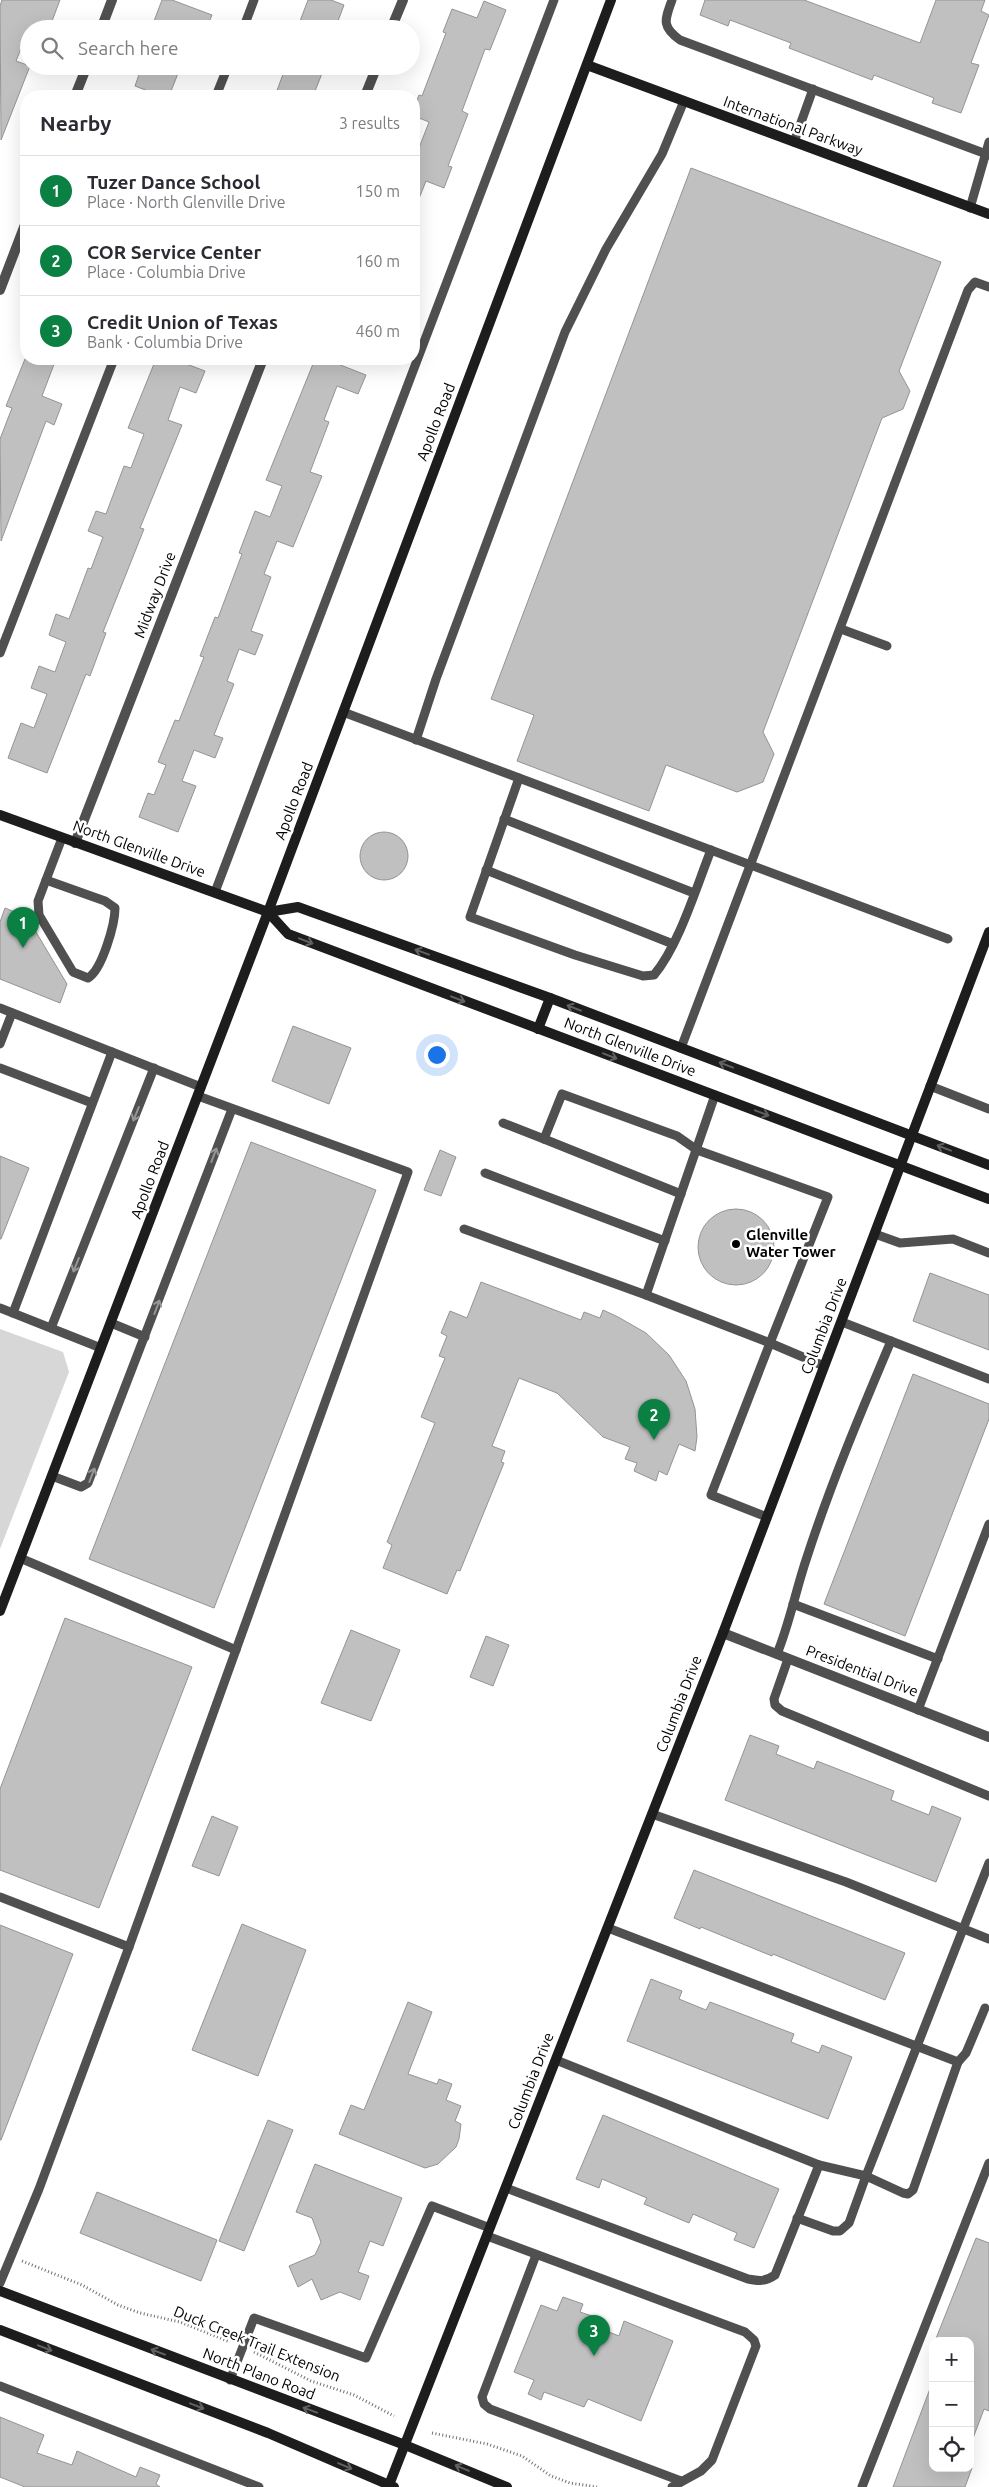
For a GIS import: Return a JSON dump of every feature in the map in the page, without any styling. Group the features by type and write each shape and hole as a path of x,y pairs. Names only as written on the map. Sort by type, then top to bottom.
{"street":[{"path":"104,20 112,0"},
{"path":"394,20 402,0"},
{"name":"Apollo Road","path":"0,1611 200,1092 611,0"},
{"name":"International Parkway","path":"587,65 989,214"},
{"path":"77,90 83,75"},
{"path":"367,90 373,75"},
{"path":"0,290 20,238"},
{"name":"Midway Drive","path":"75,843 261,365"},
{"name":"North Glenville Drive","path":"0,815 268,912 288,934 989,1198"},
{"name":"North Glenville Drive","path":"268,912 298,907 550,998 989,1165"},
{"name":"Columbia Drive","path":"392,2486 405,2445 723,1634 989,932"},
{"path":"538,1029 550,998"},
{"name":"Presidential Drive","path":"723,1634 989,1737"},
{"name":"North Plano Road","path":"0,2291 405,2445 507,2487"},
{"path":"0,2330 268,2434 392,2486"}],"lane":[{"path":"246,20 254,0"},
{"path":"420,353 554,0"},
{"path":"672,0 665,20 668,32 680,40 988,154"},
{"path":"218,90 224,75"},
{"path":"794,142 813,89"},
{"path":"416,740 436,679 566,332 606,249 662,154 684,101"},
{"path":"970,208 988,154 989,142"},
{"path":"681,1048 968,290 975,282 989,287"},
{"path":"0,653 112,365"},
{"path":"215,892 415,365"},
{"path":"840,629 887,646"},
{"path":"343,712 948,939"},
{"path":"519,778 470,917 575,955 643,976 654,975 662,965 672,944 711,850"},
{"path":"504,819 694,893"},
{"path":"46,880 105,901 115,908 115,920 97,969 88,978 73,972 39,915 38,901 46,880 62,838"},
{"path":"486,870 672,944"},
{"path":"0,1008 154,1068 232,1109 408,1172 129,1947 12,2257 0,2283"},
{"path":"0,1044 12,1013"},
{"path":"13,1313 112,1052"},
{"path":"0,1068 92,1103"},
{"path":"51,1328 154,1068"},
{"path":"930,1086 989,1109"},
{"path":"544,1139 562,1094 677,1136 697,1150 828,1197 711,1495 767,1517"},
{"path":"646,1294 716,1096"},
{"path":"52,1476 81,1487 88,1483 232,1109"},
{"path":"503,1123 681,1194"},
{"path":"485,1172 664,1241"},
{"path":"464,1230 646,1294 824,1366"},
{"path":"875,1234 900,1243 953,1239 989,1253"},
{"path":"0,1308 101,1348"},
{"path":"842,1322 989,1379"},
{"path":"111,1323 145,1337"},
{"path":"777,1654 789,1625 793,1604 825,1504 891,1341"},
{"path":"918,1710 989,1524"},
{"path":"20,1558 236,1650"},
{"path":"793,1604 938,1659"},
{"path":"788,1659 774,1699 775,1705 782,1711 989,1796"},
{"path":"652,1814 846,1882 989,1939"},
{"path":"797,2218 833,2231 840,2231 849,2223 989,1862"},
{"path":"0,1898 129,1947"},
{"path":"608,1928 958,2062"},
{"path":"556,2060 819,2164 866,2176 908,2194 913,2190 958,2062 966,2054 985,2008"},
{"path":"862,2487 989,2162"},
{"path":"506,2188 761,2282 774,2275 819,2164"},
{"path":"230,2380 254,2318 366,2358 432,2206 536,2255 745,2332 754,2340 756,2346 712,2460 701,2471 681,2480 672,2487"},
{"path":"536,2255 482,2397 484,2404 490,2408 681,2480"},
{"path":"0,2386 259,2487"}],"path":[{"name":"Duck Creek Trail Extension","path":"12,2257 82,2285 118,2305 140,2313 180,2322 271,2359 311,2381 354,2395 394,2416"},
{"path":"432,2433 488,2444 522,2456 551,2476 570,2483 597,2487"}],"shaded area":[{"path":"0,1329 63,1352 69,1372 0,1549"}],"building":[{"path":"2,0 60,0 52,20 20,20 20,51 16,61 20,62 20,75 26,75 1,140 0,6"},
{"path":"162,0 172,0 212,15 210,20 154,20"},
{"path":"308,0 331,0 344,5 338,20 300,20"},
{"path":"705,0 804,0 920,43 936,0 985,0 981,11 989,15 971,63 979,65 961,113 932,103 934,98 874,75 872,80 789,48 791,43 730,20 728,26 700,15"},
{"path":"484,1 506,10 490,50 485,49 462,111 468,114 448,166 452,167 444,188 426,181 420,196 420,145 429,122 420,118 420,95 422,96 446,33 443,32 452,9 477,18"},
{"path":"139,75 177,75 171,90 145,90 135,86"},
{"path":"283,75 321,75 315,90 277,90"},
{"path":"691,168 941,262 899,371 910,391 903,409 882,418 763,732 774,754 763,782 737,792 666,765 649,811 517,761 534,715 491,699"},
{"path":"23,365 54,365 42,396 62,404 54,425 46,421 1,541 0,439 12,408 6,406"},
{"path":"154,365 189,365 205,371 196,393 180,387 168,420 182,425 140,528 144,529 103,632 106,633 90,676 86,674 47,773 8,758 21,723 34,728 47,694 31,688 39,666 55,672 66,642 49,635 56,614 69,619 88,568 91,569 103,537 88,531 96,511 106,514 124,466 131,468 144,434 128,428"},
{"path":"313,365 340,365 366,375 358,394 337,386 324,420 329,422 310,472 322,476 293,547 277,541 264,574 271,577 251,631 263,635 255,655 239,649 227,681 234,684 214,735 223,738 215,758 194,750 182,781 196,786 178,832 139,817 148,793 154,795 166,765 158,762 175,720 179,721 204,657 200,656 215,617 218,618 242,554 239,553 255,511 270,517 282,486 266,480"},
{"path":"384,832 393,834 401,839 406,847 408,856 406,865 401,873 393,878 384,880 375,878 367,873 362,865 360,856 362,847 367,839 375,834"},
{"path":"5,908 27,917 67,984 60,1003 0,979 0,922"},
{"path":"293,1026 351,1048 329,1104 272,1081"},
{"path":"251,1142 376,1190 214,1608 89,1559"},
{"path":"440,1150 456,1157 441,1196 424,1190"},
{"path":"0,1156 29,1168 1,1239 0,1239"},
{"name":"Glenville Water Tower","path":"744,1209 757,1215 768,1226 774,1239 772,1262 757,1279 744,1285 728,1285 715,1279 700,1262 698,1239 704,1226 721,1211"},
{"path":"930,1273 989,1295 989,1350 913,1321"},
{"path":"481,1282 581,1320 584,1312 600,1318 603,1310 646,1333 669,1355 686,1381 695,1409 697,1437 695,1451 679,1444 667,1475 659,1471 656,1481 634,1471 637,1463 625,1459 630,1447 603,1437 557,1393 519,1378 492,1446 505,1451 501,1462 504,1463 460,1571 457,1570 447,1594 383,1568 392,1545 387,1542 435,1423 421,1417 445,1358 439,1356 447,1336 441,1333 450,1311 467,1318"},
{"path":"913,1374 989,1404 989,1419 905,1636 824,1604"},
{"path":"65,1618 192,1667 99,1908 0,1870 0,1789"},
{"path":"351,1630 400,1650 371,1721 321,1703"},
{"path":"486,1636 509,1645 493,1686 470,1677"},
{"path":"750,1735 779,1746 776,1754 814,1769 817,1761 894,1791 891,1800 929,1815 932,1806 961,1818 936,1882 725,1800"},
{"path":"212,1816 238,1827 219,1876 192,1866"},
{"path":"694,1870 905,1953 885,2000 773,1954 772,1956 674,1918"},
{"path":"242,1924 306,1950 258,2076 192,2050"},
{"path":"0,1925 73,1954 1,2140 0,2140"},
{"path":"651,1979 682,1991 679,1999 706,2010 710,2002 794,2034 791,2042 819,2053 822,2045 852,2057 828,2119 627,2041"},
{"path":"408,2002 432,2012 408,2074 437,2084 439,2079 452,2084 446,2100 461,2106 455,2121 461,2124 456,2147 438,2164 425,2168 339,2134 351,2105 364,2110"},
{"path":"603,2115 779,2189 754,2248 734,2240 737,2233 693,2214 689,2223 644,2204 647,2198 602,2179 599,2188 576,2179"},
{"path":"268,2120 293,2130 244,2251 219,2241"},
{"path":"315,2164 402,2198 383,2246 370,2241 358,2272 369,2276 360,2300 340,2292 321,2300 312,2279 298,2287 289,2266 315,2255 321,2242 312,2218 296,2212"},
{"path":"97,2192 217,2240 201,2281 80,2233"},
{"path":"976,2238 989,2243 989,2411 984,2409 974,2436 974,2337 937,2337"},
{"path":"563,2297 583,2304 580,2312 592,2316 589,2324 619,2336 624,2321 673,2341 641,2421 588,2399 584,2407 544,2392 541,2400 528,2394 534,2380 514,2372 541,2305 557,2311"},
{"path":"929,2391 929,2472 971,2472 965,2487 893,2487"},
{"path":"0,2417 44,2435 37,2453 72,2465 77,2451 136,2477 140,2467 160,2475 156,2484 160,2487 25,2487 0,2477"}],"place":[{"name":"Tuzer Dance School","path":"23,948"},
{"name":"Glenville Water Tower","path":"736,1244"},
{"name":"COR Service Center","path":"654,1440"},
{"name":"Credit Union of Texas","path":"594,2356"}]}
